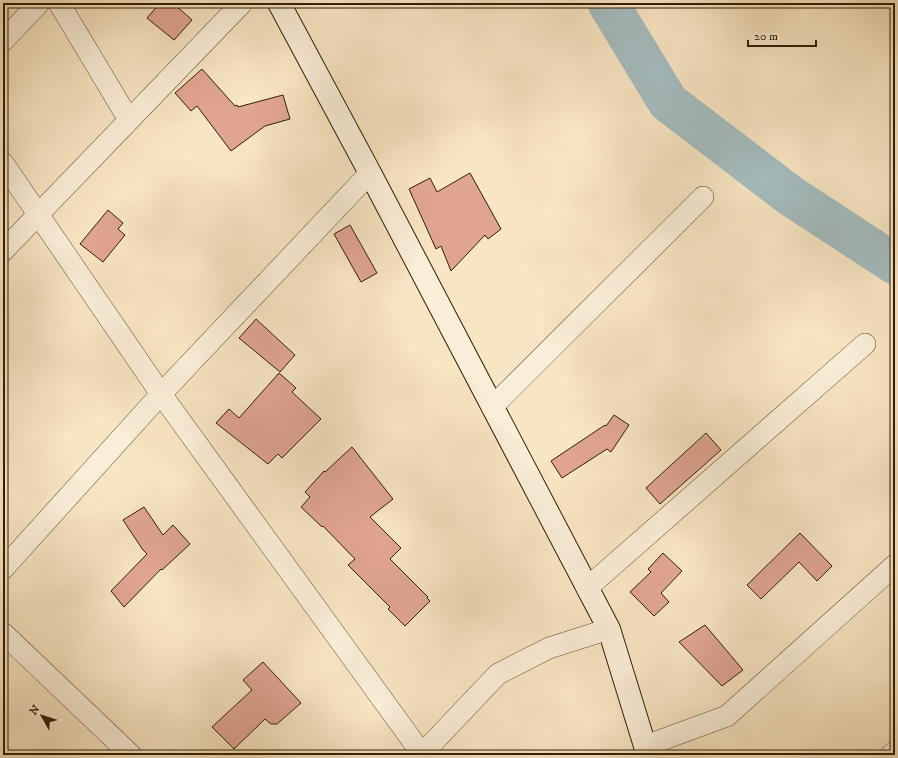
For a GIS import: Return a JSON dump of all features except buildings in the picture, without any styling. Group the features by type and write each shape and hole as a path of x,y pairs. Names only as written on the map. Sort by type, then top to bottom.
{"street":[{"path":"3,41 39,3"},
{"path":"59,3 129,120"},
{"path":"3,251 242,3"},
{"path":"279,3 370,173 609,629 646,750 727,716 895,565"},
{"path":"3,163 161,394 421,754 498,674 549,648 609,629"},
{"path":"3,569 161,394 370,173"},
{"path":"492,407 703,197"},
{"path":"587,588 865,344"},
{"path":"3,633 131,755"},
{"path":"891,755 895,752"}],"waterway":[{"path":"608,3 668,102 791,196 895,264"}]}
